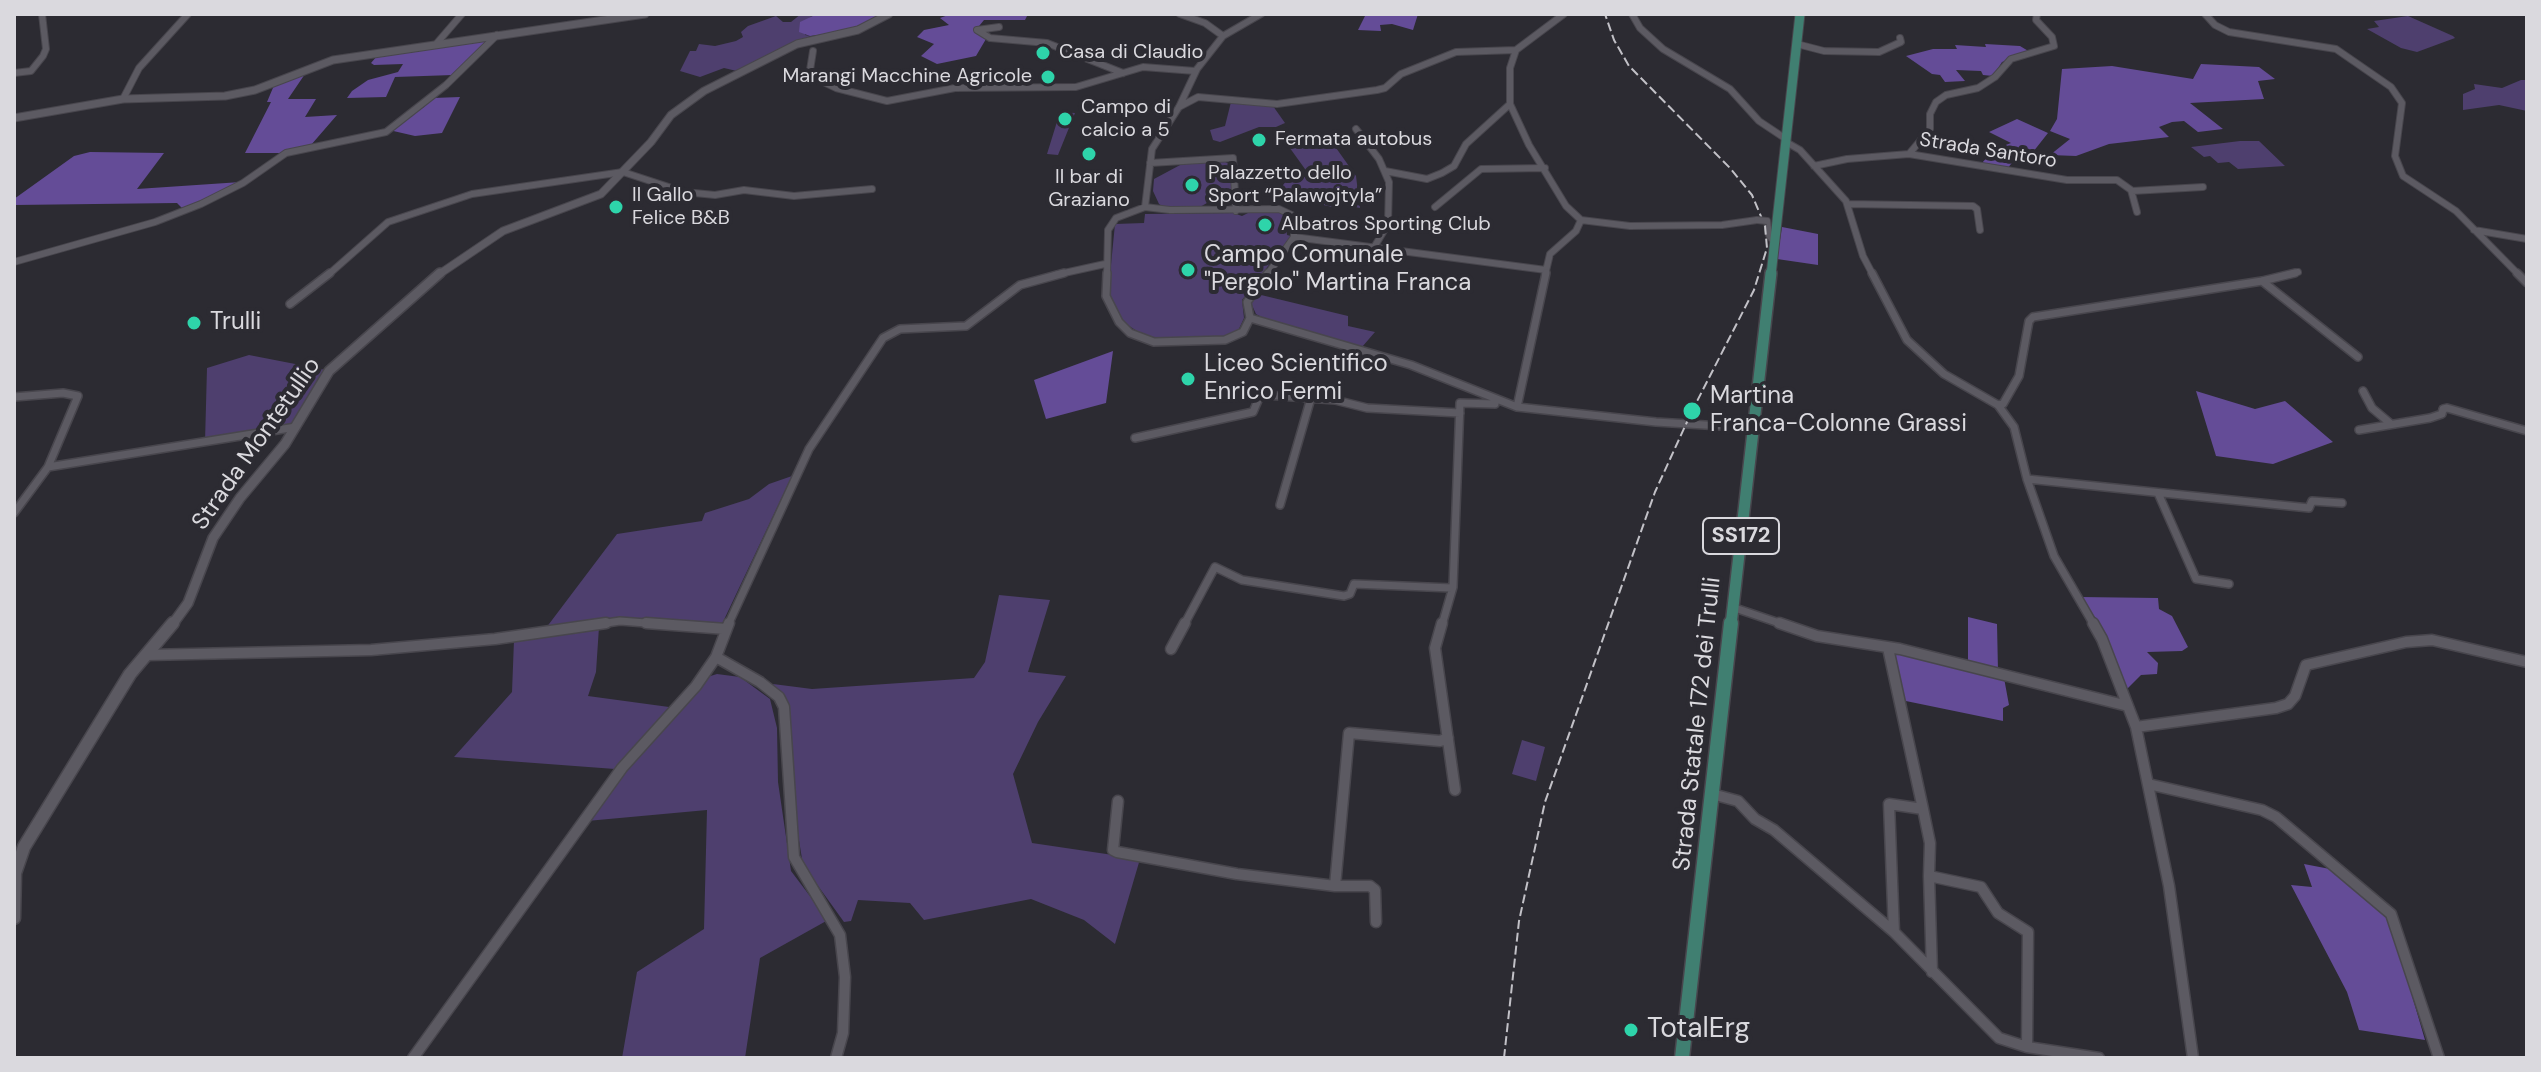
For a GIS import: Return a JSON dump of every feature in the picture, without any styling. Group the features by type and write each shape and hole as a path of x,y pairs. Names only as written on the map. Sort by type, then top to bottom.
{"main road":[{"name":"Strada Statale 172 dei Trulli","path":"1682,1058 1800,14"}],"street":[{"path":"14,73 31,71 43,56 46,49 42,14"},
{"path":"123,99 139,68 188,14"},
{"path":"437,43 462,14"},
{"path":"14,118 123,99 207,98 243,93 322,63 437,43 645,14"},
{"name":"Strada Montetullio","path":"14,918 15,873 24,847 130,674 188,603 213,538 296,427 329,371 432,279 503,231 601,194 671,115 704,91 797,44 858,30 889,14"},
{"path":"1180,14 1205,23 1223,36"},
{"path":"1145,207 1152,149 1179,107 1195,71 1223,36 1261,14"},
{"path":"1564,14 1516,50 1510,68 1510,104 1529,145 1566,206 1581,220 1630,226 1767,221 1769,235 1774,242"},
{"path":"1632,14 1640,28 1663,49 1730,89 1759,121 1800,150 1847,204 1863,256 1907,340 1944,374 1998,405 2014,427 2027,479 2054,556 2102,639 2136,727 2169,886 2193,1058"},
{"path":"1909,154 1930,129 1930,114 1936,102 1946,95 1978,88 1995,77 2011,59 2054,46 2052,37 2036,20 2037,14"},
{"path":"2205,14 2215,25 2229,32 2336,49 2391,87 2402,103 2395,156 2403,176 2445,202 2527,283"},
{"path":"999,27 977,30 990,38 1047,43 1124,73"},
{"path":"14,262 155,222 201,204 243,183 286,153 386,132 446,85 497,35"},
{"path":"1797,44 1824,51 1879,52 1901,42 1900,38"},
{"path":"1188,84 1192,94 1198,97 1272,104 1385,88 1401,74 1456,52 1516,50"},
{"path":"813,51 810,70 815,78 838,89 887,101 955,88 1076,87 1148,67 1195,71"},
{"path":"1179,107 1198,97"},
{"path":"1385,171 1427,179 1442,173 1454,166 1466,144 1510,104"},
{"path":"1356,129 1385,171 1389,182 1388,224 1373,249"},
{"name":"Strada Santoro","path":"1814,166 1847,159 1909,154 2067,180 2117,180 2124,182 2132,191"},
{"path":"1150,163 1233,158 1236,162 1236,211"},
{"path":"1435,207 1481,169 1545,168"},
{"path":"290,304 388,222 472,194 623,172 684,192 715,195 744,190 794,196 872,189"},
{"path":"2137,212 2132,191 2203,187"},
{"path":"1847,204 1970,205 1977,209 1980,230"},
{"path":"1145,207 1236,211 1279,209 1294,216 1294,237 1247,302 1250,318 1243,332 1225,340 1174,343 1141,338 1119,322 1109,307 1105,264 1111,223 1145,207"},
{"path":"1517,407 1546,270 1555,247 1576,231 1581,220"},
{"path":"2474,229 2527,239"},
{"path":"1294,237 1546,270"},
{"path":"413,1058 622,768 696,686 716,657 809,449 883,338 900,329 966,326 1020,285 1105,264"},
{"path":"1998,405 2003,404 2019,376 2029,319 2262,281 2298,272"},
{"path":"2262,281 2358,357"},
{"path":"1250,318 1411,365 1499,403"},
{"path":"2363,391 2372,408 2391,424"},
{"path":"14,397 63,393 78,396 48,467 14,513"},
{"path":"1135,438 1253,412 1257,400 1266,395 1311,398 1367,408 1460,413"},
{"path":"1280,505 1311,398"},
{"path":"1455,790 1435,648 1452,588 1463,401 1644,421 1754,428"},
{"path":"2359,430 2438,416 2447,408 2527,431"},
{"path":"48,467 296,427"},
{"path":"2027,479 2309,508 2312,501 2342,503"},
{"path":"2158,493 2196,579 2229,584"},
{"path":"1171,649 1215,567 1242,580 1344,596 1350,594 1354,584 1452,588"},
{"path":"1732,607 1787,628 1888,648 2128,706"},
{"path":"147,655 371,650 495,639 620,621 726,629"},
{"path":"2136,727 2276,708 2288,704 2295,696 2306,665 2406,642 2432,640 2527,662"},
{"path":"1888,648 1930,843 1933,972"},
{"path":"716,657 760,682 779,697 784,707 794,857 840,935 845,977 843,1033 836,1058"},
{"path":"1335,886 1349,733 1440,741 1448,738"},
{"path":"2148,784 2262,810 2276,817 2391,914 2439,1058"},
{"path":"1712,794 1738,801 1755,819 1774,830 1894,932 1999,1038 2027,1047 2099,1058"},
{"path":"1118,801 1113,850 1117,852 1237,874 1335,886 1370,886 1375,890 1376,922"},
{"path":"1894,932 1886,805 1923,809"},
{"path":"1929,876 1981,887 1998,913 2028,932 2027,1047"}],"shaded area":[{"path":"801,14 817,14 810,17 805,35 810,36 741,72 724,68 700,77 680,71 690,51 696,51 699,44 715,46 736,41 743,37 741,32 748,26 776,16 783,22 791,22"},
{"path":"817,14 885,14 849,31 810,36 799,32 800,22"},
{"path":"951,14 1027,16 1025,20 984,20 975,31 986,39 976,56 937,64 921,56 934,44 917,37 924,30 949,25 940,18"},
{"path":"1366,14 1418,14 1413,30 1392,24 1380,25 1381,31 1358,30"},
{"path":"2408,16 2455,38 2417,52 2401,48 2367,29 2379,27 2374,21"},
{"path":"485,39 486,42 453,75 395,77 386,97 347,98 368,80 398,72 403,64 374,65 371,63 377,56"},
{"path":"1985,44 2020,46 2030,52 2002,62 1993,76 1983,75 1981,71 1956,70 1965,81 1945,82 1940,75 1932,74 1906,56 1933,49 1957,49 1955,45 1986,47"},
{"path":"2201,64 2259,67 2275,79 2258,81 2264,99 2190,103 2223,129 2198,132 2184,121 2172,122 2159,127 2169,137 2109,144 2076,156 2050,155 2070,139 2050,131 2057,119 2062,69 2112,66 2193,79"},
{"path":"305,74 288,99 316,99 305,117 337,115 311,145 281,153 245,153 271,102 267,102 275,83"},
{"path":"2527,80 2527,111 2499,105 2463,110 2463,94 2475,89 2474,84 2502,88"},
{"path":"460,97 442,133 415,136 389,130 433,98"},
{"path":"1231,102 1273,106 1285,123 1276,127 1259,127 1220,142 1213,140 1210,130 1225,126"},
{"path":"1060,112 1075,113 1058,155 1047,154"},
{"path":"2017,119 2048,133 2033,152 2023,149 2007,169 1980,165 1995,149 2011,143 1989,132"},
{"path":"1314,136 1322,146 1334,145 1356,176 1360,208 1339,204 1337,208 1319,204 1313,198 1278,191 1288,179 1310,176 1287,144"},
{"path":"2259,141 2285,166 2238,169 2229,162 2218,163 2210,156 2204,157 2191,147"},
{"path":"90,152 164,153 137,189 241,182 184,210 177,203 14,205 14,199 74,156"},
{"name":"Palazzetto dello Sport “Palawojtyla”","path":"1225,162 1232,165 1231,189 1200,207 1165,208 1159,204 1153,191 1154,179 1182,164"},
{"name":"Campo Comunale \"Pergolo\" Martina Franca","path":"1284,211 1287,235 1291,236 1242,300 1244,318 1238,331 1228,337 1165,341 1146,337 1120,320 1110,299 1109,285 1115,224 1144,223 1145,214 1233,213 1242,216"},
{"path":"1782,227 1818,234 1818,265 1777,259"},
{"path":"1257,294 1348,316 1348,326 1375,332 1362,347 1265,319 1256,314 1251,303"},
{"path":"1113,351 1106,403 1046,419 1034,380"},
{"path":"249,355 326,370 290,430 205,442 207,368"},
{"path":"2196,391 2255,409 2285,401 2333,442 2273,464 2216,456"},
{"path":"792,476 722,624 629,619 546,628 617,534 702,521 705,513 749,499 769,484"},
{"path":"999,595 1050,600 1028,672 1066,676 1038,722 1013,774 1032,843 1140,859 1115,944 1084,920 1031,899 924,920 910,903 858,900 851,921 844,922 803,865 789,779 786,711 773,684 812,689 974,678 985,662"},
{"path":"2080,597 2158,598 2159,609 2172,616 2188,647 2182,651 2147,652 2158,663 2157,674 2141,675 2125,691"},
{"path":"1968,617 1997,624 1998,671 2004,678 2009,705 2003,708 2003,721 1901,700 1892,650 1968,663"},
{"path":"599,627 596,672 588,696 669,707 615,769 454,757 512,692 514,640"},
{"path":"717,674 740,677 770,699 777,728 778,782 791,871 828,920 760,958 745,1058 622,1058 637,972 704,929 707,810 587,821 643,741 704,678"},
{"path":"1522,740 1545,747 1536,781 1512,774"},
{"path":"2304,864 2330,869 2384,914 2392,927 2425,1040 2359,1030 2347,992 2291,885 2312,887"}],"railway":[{"path":"1504,1058 1519,921 1545,802 1655,492 1692,411 1754,290 1767,248 1765,226 1752,195 1730,168 1629,66 1614,40 1605,14"}],"place":[{"name":"Casa di Claudio","path":"1043,53"},
{"name":"Marangi Macchine Agricole","path":"1048,77"},
{"name":"Campo di calcio a 5","path":"1065,119"},
{"name":"Fermata autobus","path":"1259,140"},
{"name":"Il bar di Graziano","path":"1089,154"},
{"name":"Palazzetto dello Sport “Palawojtyla”","path":"1192,185"},
{"name":"Il Gallo Felice B&B","path":"616,207"},
{"name":"Albatros Sporting Club","path":"1265,225"},
{"name":"Campo Comunale \"Pergolo\" Martina Franca","path":"1188,270"},
{"name":"Trulli","path":"194,323"},
{"name":"Liceo Scientifico Enrico Fermi","path":"1188,379"},
{"name":"Martina Franca-Colonne Grassi","path":"1692,411"},
{"name":"TotalErg","path":"1631,1030"}]}
